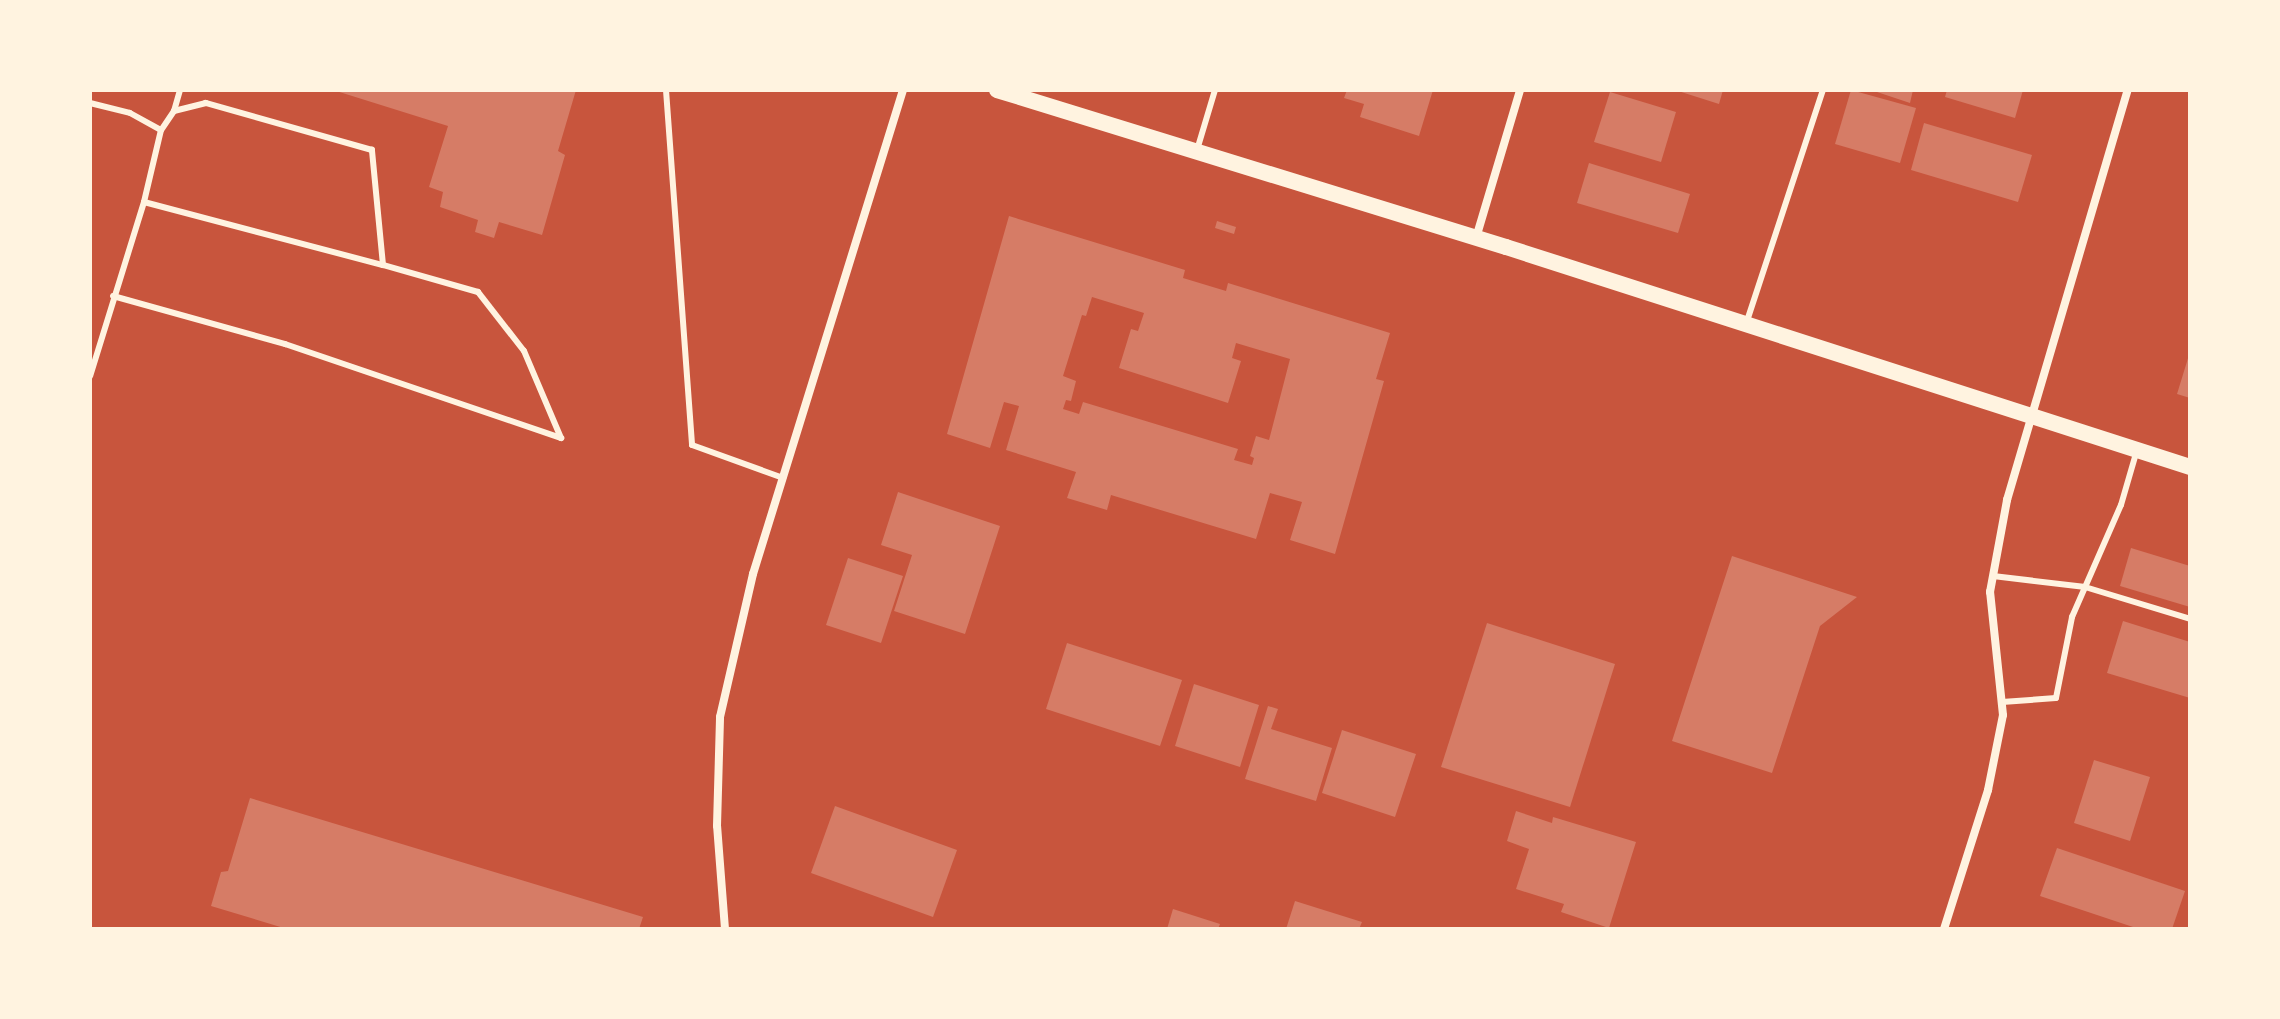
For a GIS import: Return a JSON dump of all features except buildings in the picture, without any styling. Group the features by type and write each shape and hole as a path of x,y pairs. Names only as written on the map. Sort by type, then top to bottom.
{"main road":[{"path":"997,90 1476,238 2190,467"}],"street":[{"path":"725,929 717,826 720,717 753,574 903,90"},
{"path":"1476,238 1520,90"},
{"path":"1944,929 1988,790 2003,715 1990,592 2007,500 2128,90"}],"lane":[{"path":"90,376 144,202 161,130 174,111 180,90"},
{"path":"666,90 692,445 783,478"},
{"path":"1197,150 1215,90"},
{"path":"1746,324 1823,90"},
{"path":"90,103 130,113 161,130"},
{"path":"174,111 206,103 372,150 383,265"},
{"path":"113,296 285,344 561,438 524,351 478,292 144,202"},
{"path":"2002,702 2056,698 2072,617 2121,505 2137,450"},
{"path":"1993,576 2085,587 2190,619"}]}
